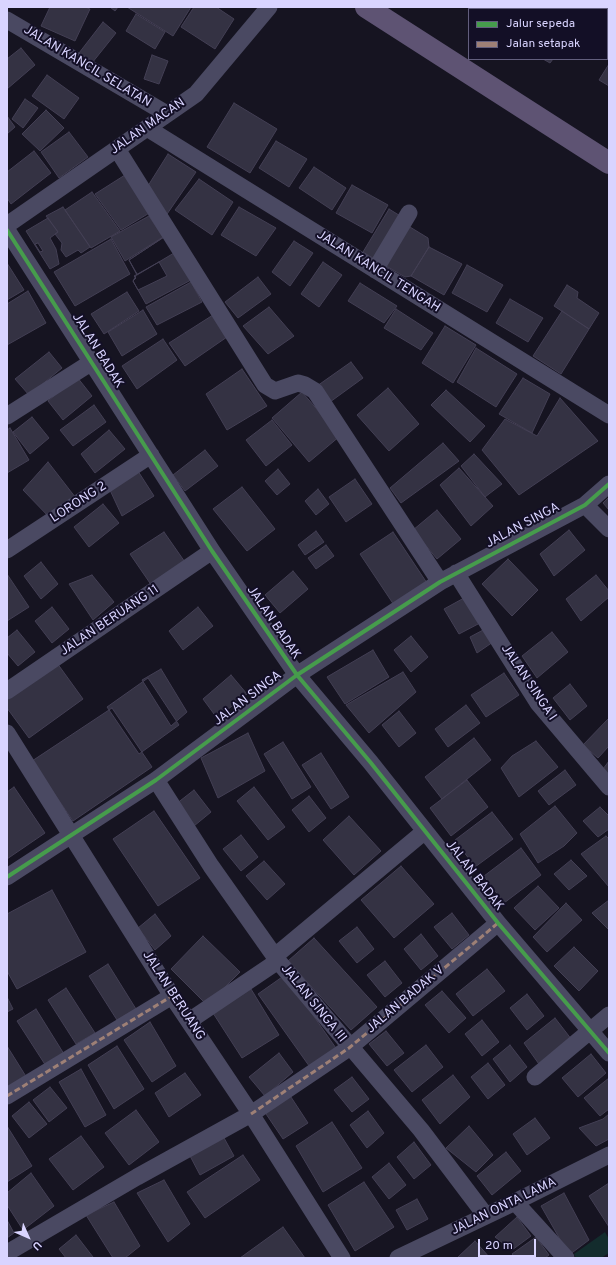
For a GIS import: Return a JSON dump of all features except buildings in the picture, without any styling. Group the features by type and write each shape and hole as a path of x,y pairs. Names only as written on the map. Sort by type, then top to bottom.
{"main road":[{"path":"366,7 609,162"}],"street":[{"name":"JALAN MACAN","path":"8,223 196,94 270,7"},
{"name":"JALAN KANCIL SELATAN","path":"7,20 167,114"},
{"name":"JALAN KANCIL TENGAH","path":"147,128 609,415"},
{"path":"116,149 265,385 275,391 298,383 315,391 440,582"},
{"path":"375,270 409,213"},
{"name":"JALAN BADAK","path":"8,223 92,362 212,552 297,675 371,763 498,923 609,1054"},
{"path":"7,416 92,362"},
{"name":"LORONG 2","path":"7,550 152,456"},
{"name":"JALAN SINGA","path":"7,877 156,780 297,675 440,582 585,505 609,484"},
{"path":"585,505 609,529"},
{"name":"JALAN BERUANG 11","path":"7,691 212,552"},
{"name":"JALAN SINGA I","path":"456,573 538,703 609,787"},
{"name":"JALAN BERUANG","path":"7,732 70,836 172,996 251,1114 342,1258"},
{"name":"JALAN SINGA III","path":"156,780 211,866 277,959 349,1048 421,1130 486,1216"},
{"path":"189,1021 277,959 425,831"},
{"name":"JALAN BADAK V","path":"7,1253 137,1177 251,1114 349,1048 498,923"},
{"path":"7,1096 172,996"},
{"path":"535,1077 609,1015"},
{"name":"JALAN ONTA LAMA","path":"398,1258 609,1155"},
{"path":"515,1202 566,1258"}],"green space":[{"path":"605,1232 609,1239 609,1253 601,1258 576,1258 574,1254"}],"marked path":[{"path":"251,1114 349,1048 498,923"},
{"path":"7,1096 172,996"}],"cycle path":[{"path":"7,230 212,551 297,675 371,763 498,923 609,1053"},
{"path":"7,877 156,780 297,675 440,582 585,505 609,484"}]}
